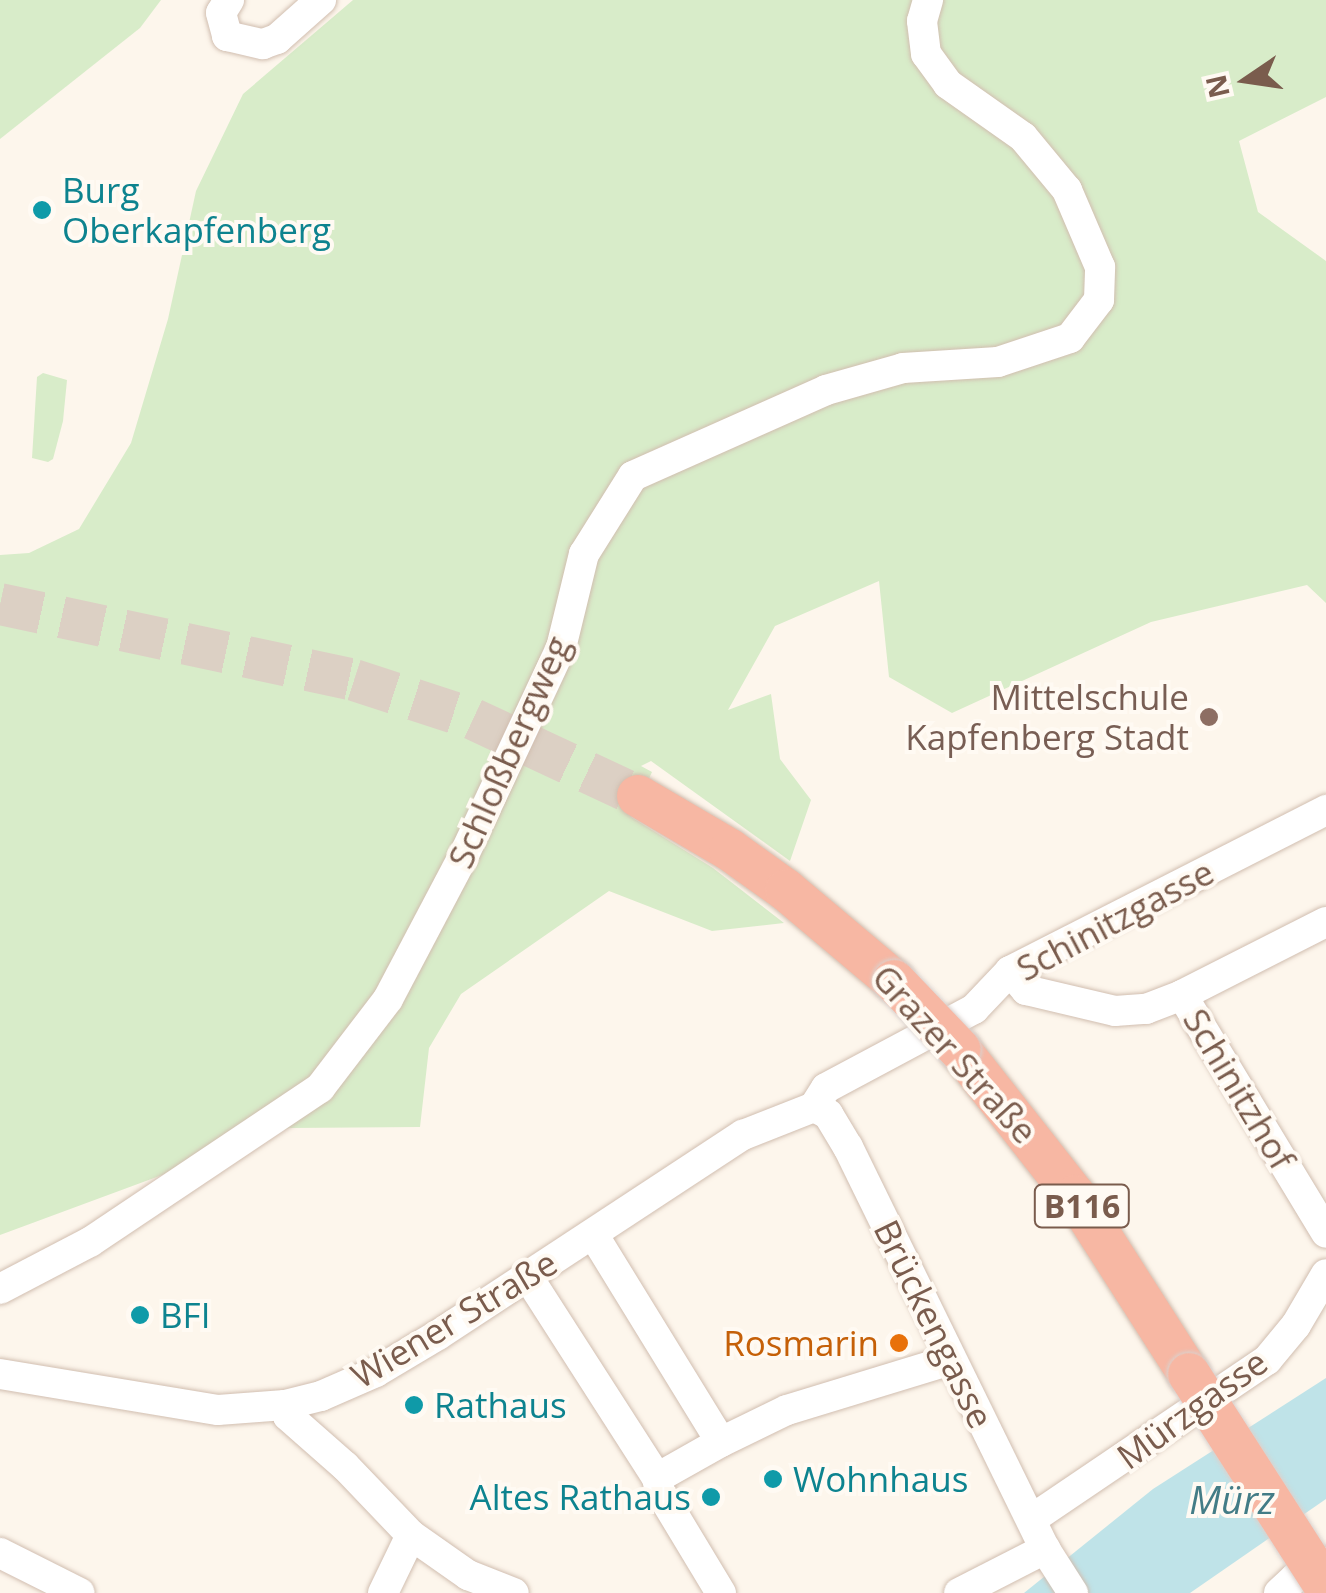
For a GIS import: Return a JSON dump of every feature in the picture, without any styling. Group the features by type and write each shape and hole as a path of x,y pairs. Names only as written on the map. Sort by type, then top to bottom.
{"highway":[{"name":"Grazer Straße","path":"638,796 772,880 894,981 960,1050 1075,1196 1326,1587"}],"street":[{"path":"229,0 221,13 227,36 263,44 277,39 321,0"},
{"name":"Schloßbergweg","path":"0,1289 90,1242 320,1088 388,999 463,858 561,648 584,554 633,476 826,390 902,368 998,362 1070,338 1099,300 1100,266 1067,190 1023,137 948,84 926,54 922,21 928,0"},
{"name":"Schinitzgasse","path":"814,1107 826,1088 974,1009 1010,972 1326,810"},
{"name":"Schinitzhof","path":"1010,972 1026,990 1115,1011 1146,1009 1182,995 1326,922"},
{"name":"Schinitzhof","path":"1182,995 1326,1233"},
{"name":"Wiener Straße","path":"0,1374 218,1410 285,1405 376,1372 743,1135 814,1107"},
{"name":"Brückengasse","path":"814,1107 828,1114 848,1147 1044,1549"},
{"path":"593,1234 724,1440"},
{"name":"Mürzgasse","path":"1032,1518 1267,1360 1296,1325 1326,1274"},
{"path":"528,1276 722,1593"},
{"path":"658,1485 724,1440 788,1410 951,1360"},
{"path":"285,1405 288,1416 345,1466 411,1534 468,1575 514,1593"},
{"path":"383,1593 411,1534"},
{"path":"958,1593 1044,1549 1073,1593"},
{"path":"0,1553 80,1593"},
{"path":"1279,1593 1295,1578 1326,1562"}],"green space":[{"path":"0,0 161,0 140,28 0,139"},
{"path":"353,0 1326,0 1326,97 1239,141 1258,212 1326,261 1326,603 1307,585 1151,622 952,713 889,677 879,581 775,626 728,710 771,694 780,759 811,800 790,861 651,761 641,766 652,772 631,817 713,868 784,923 712,931 609,891 461,994 429,1048 420,1127 289,1128 0,1235 0,555 29,553 79,529 131,443 168,319 196,191 243,94"},
{"path":"43,373 67,380 63,421 53,459 48,462 32,458 37,377"}],"water":[{"name":"Mürz","path":"1326,1378 1326,1499 1190,1593 1024,1593 1153,1489"}],"tunnel":[{"path":"0,604 354,680 473,719 638,796"}],"place":[{"name":"Burg Oberkapfenberg","path":"42,210"},
{"name":"Mittelschule Kapfenberg Stadt","path":"1209,717"},
{"name":"BFI","path":"140,1315"},
{"name":"Rosmarin","path":"899,1343"},
{"name":"Rathaus","path":"414,1405"},
{"name":"Wohnhaus","path":"773,1479"},
{"name":"Altes Rathaus","path":"711,1497"}]}
